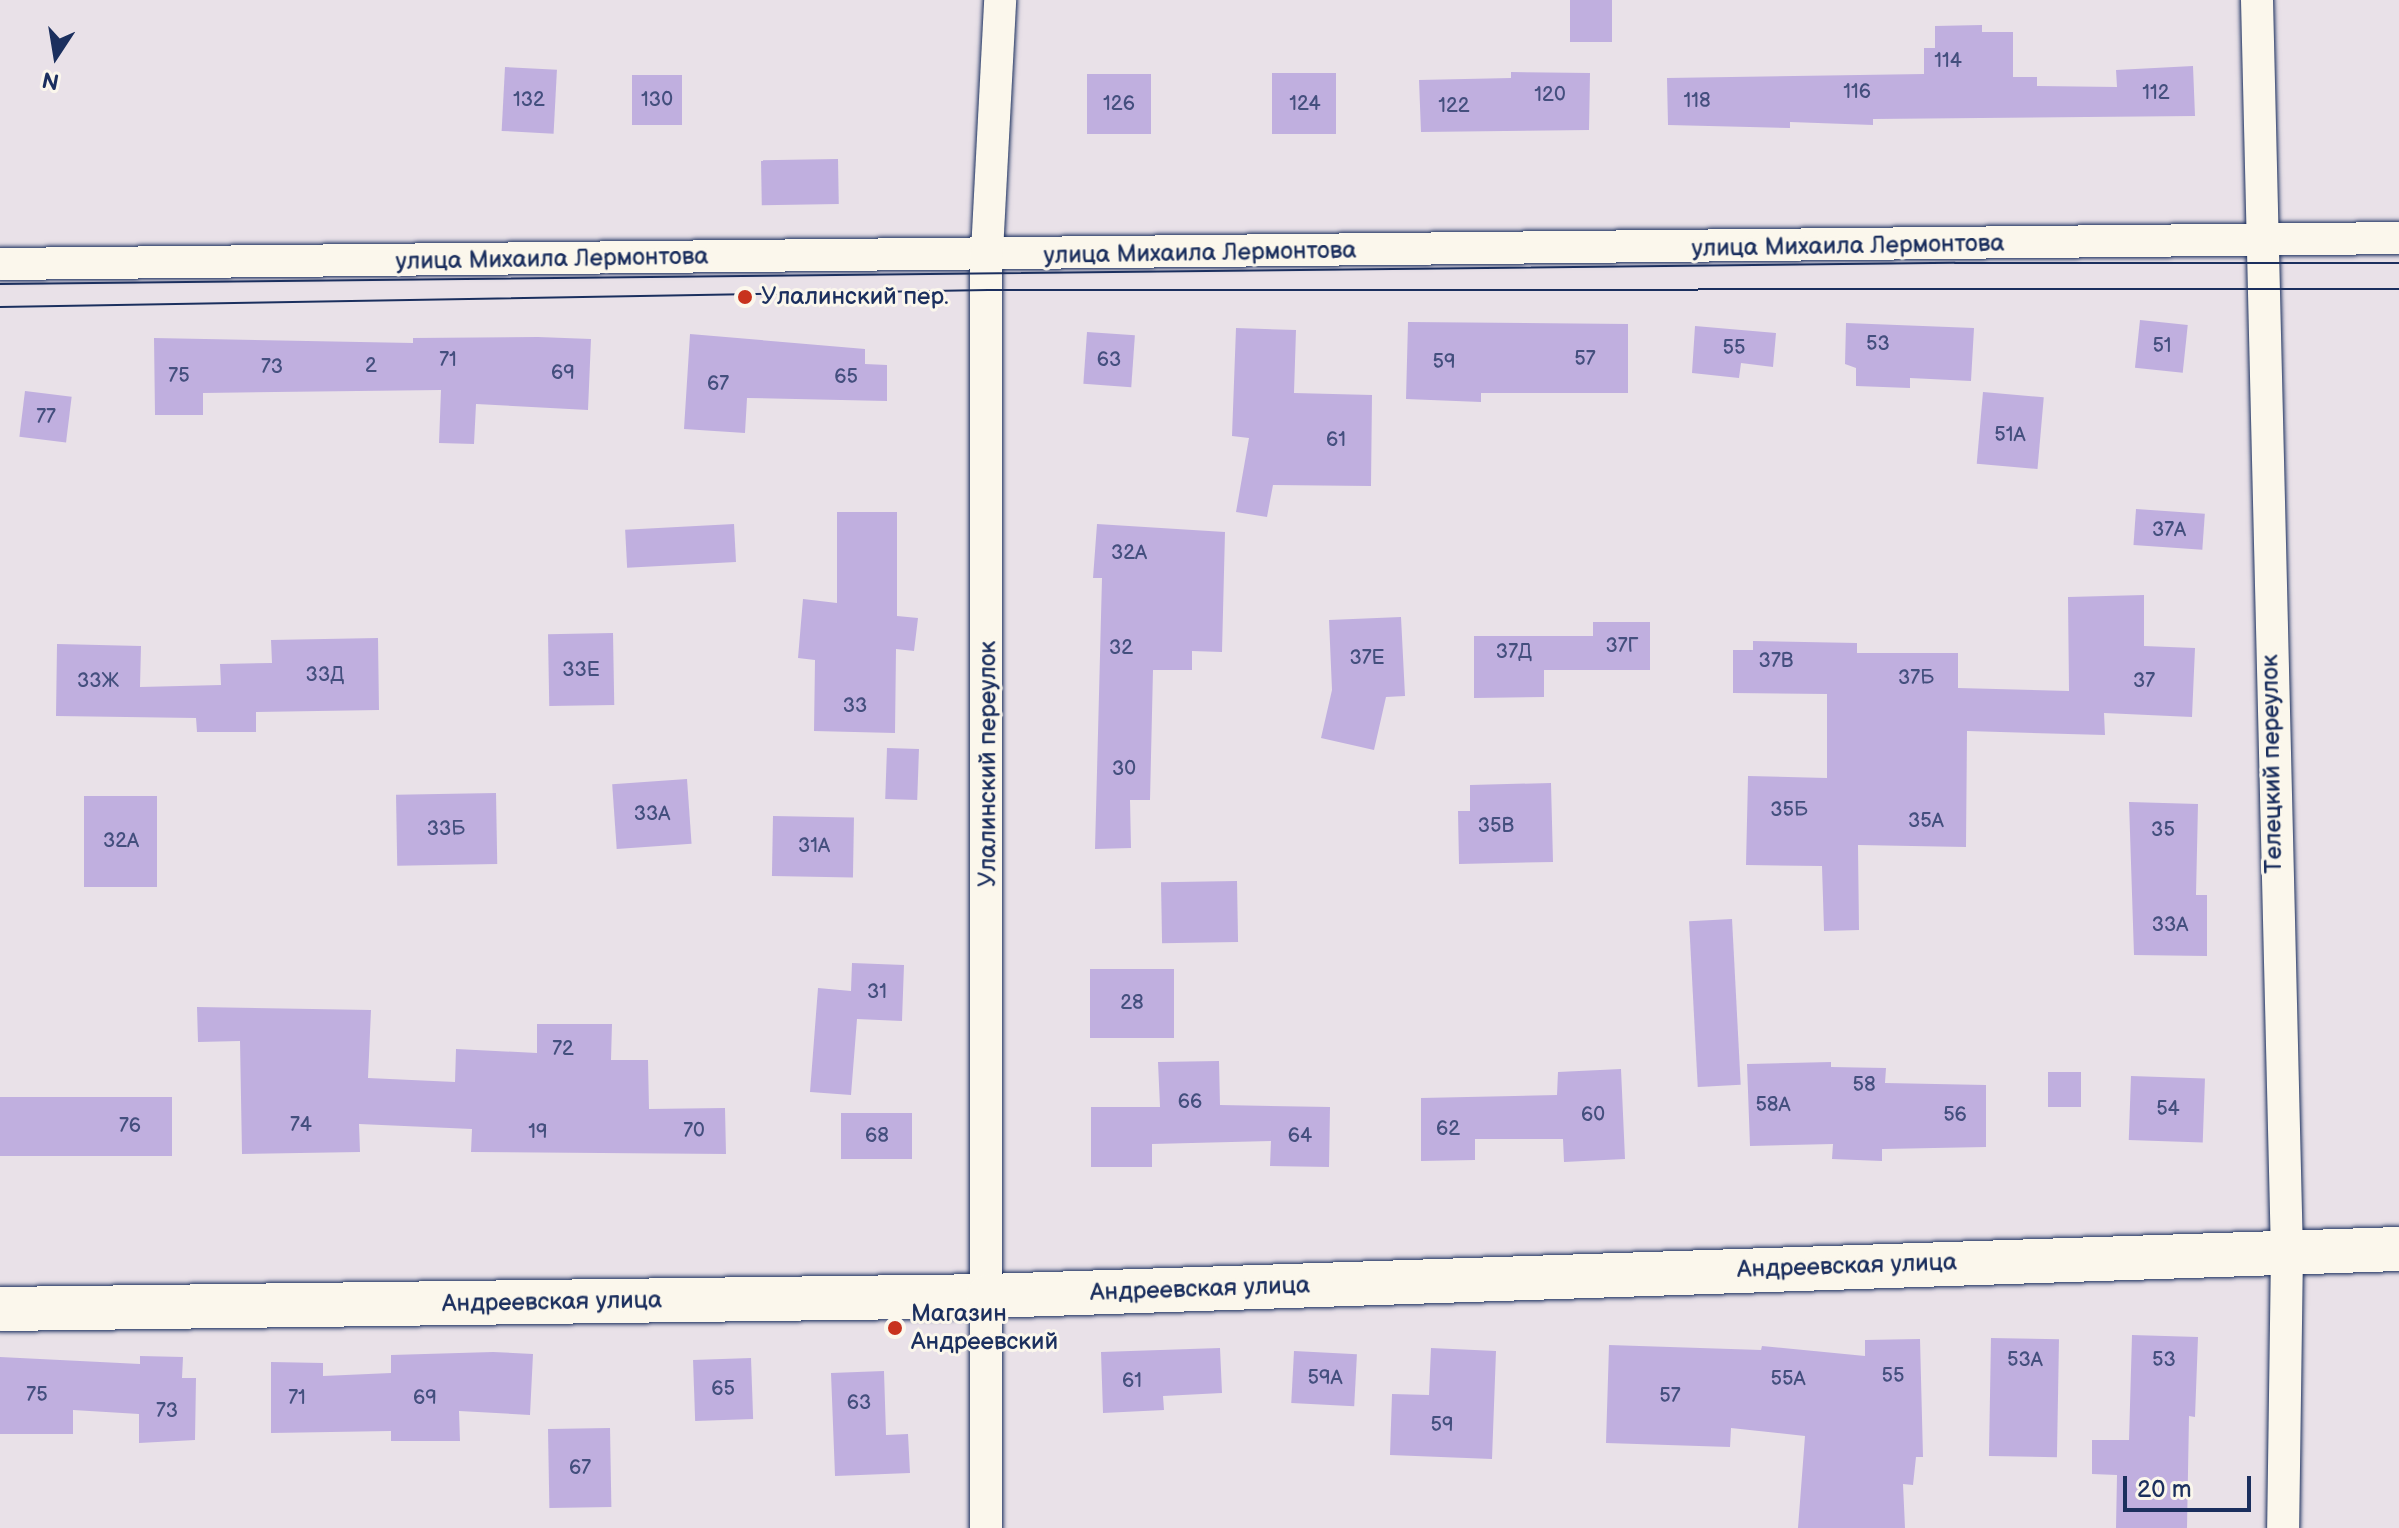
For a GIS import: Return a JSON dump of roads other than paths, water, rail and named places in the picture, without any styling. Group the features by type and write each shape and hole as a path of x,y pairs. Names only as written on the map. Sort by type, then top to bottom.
{"street":[{"name":"Улалинский переулок","path":"986,1528 989,1296 987,255 1000,0"},
{"name":"Телецкий переулок","path":"2257,0 2260,242 2287,1252 2283,1528"},
{"name":"улица Михаила Лермонтова","path":"0,264 2260,242 2399,238"},
{"name":"Андреевская улица","path":"0,1309 989,1296 2399,1249"}],"tram line":[{"path":"0,284 1955,263 2399,263"},
{"path":"0,307 988,290 2399,289"}],"place":[{"name":"Улалинский пер.","path":"745,297"},
{"name":"Магазин Андреевский","path":"895,1328"}]}
